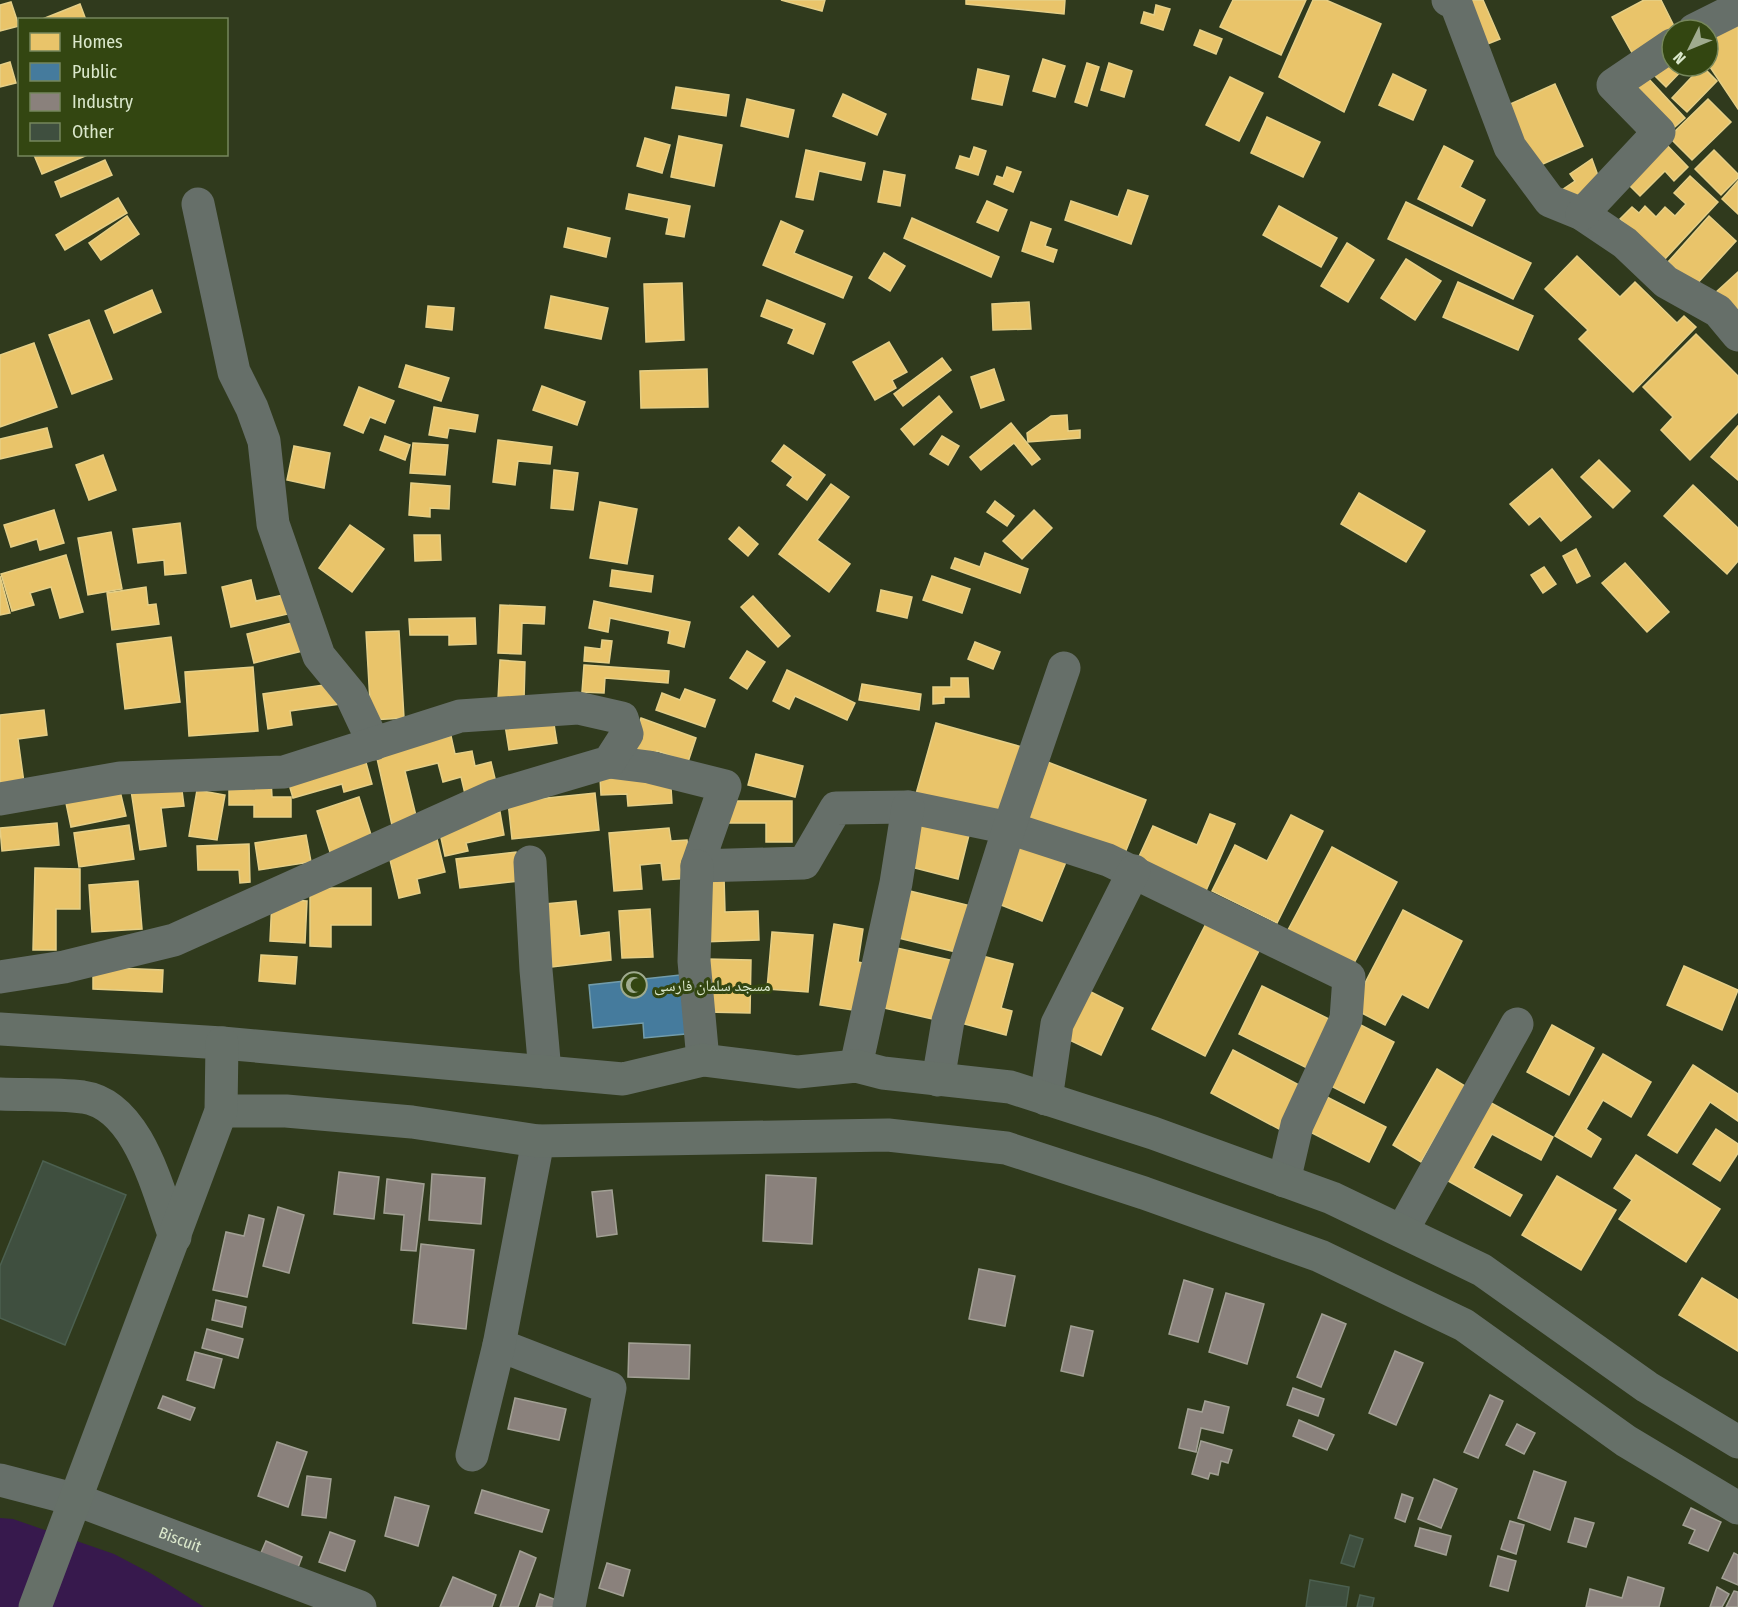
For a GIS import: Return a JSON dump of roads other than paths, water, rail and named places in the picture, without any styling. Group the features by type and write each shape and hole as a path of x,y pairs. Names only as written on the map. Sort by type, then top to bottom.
{"main road":[{"path":"0,1029 222,1043 623,1079 703,1060 798,1072 856,1066 938,1080 1010,1087 1332,1198 1482,1270 1647,1387 1738,1442"},
{"path":"35,1607 221,1112 222,1043"},
{"path":"0,1094 85,1098 119,1113 140,1145 175,1237"},
{"path":"221,1112 309,1113 412,1122 538,1141 888,1135 1006,1148 1144,1193 1320,1256 1464,1325 1626,1441 1738,1508"}],"street":[{"path":"1448,0 1456,4 1510,147 1550,201 1582,214 1625,243 1666,282 1718,311 1738,334"},
{"path":"1718,18 1738,8"},
{"path":"1582,214 1659,132 1613,85 1660,53"},
{"path":"198,204 234,372 252,408 264,441 273,524 319,657 351,695 374,744"},
{"path":"938,1080 948,1021 1009,828 1064,668"},
{"path":"0,799 120,778 284,772 460,716 578,708 622,718 627,734 609,762"},
{"path":"0,977 64,967 174,940 494,796 609,762 649,767 724,786 697,866 694,961 703,1060"},
{"path":"856,1066 896,883 908,807"},
{"path":"697,866 804,863 836,808 908,807 1009,828 1108,860 1349,977 1346,1019 1297,1125 1284,1180"},
{"path":"530,862 545,1072"},
{"path":"1046,1099 1057,1024 1134,871"},
{"path":"1402,1231 1517,1023"},
{"path":"472,1455 499,1345 538,1141"},
{"path":"499,1345 610,1389 569,1607"},
{"name":"Biscuit","path":"0,1480 71,1513 360,1607"}],"place":[{"name":"مسجد سلمان فارسی","path":"634,985"}]}
